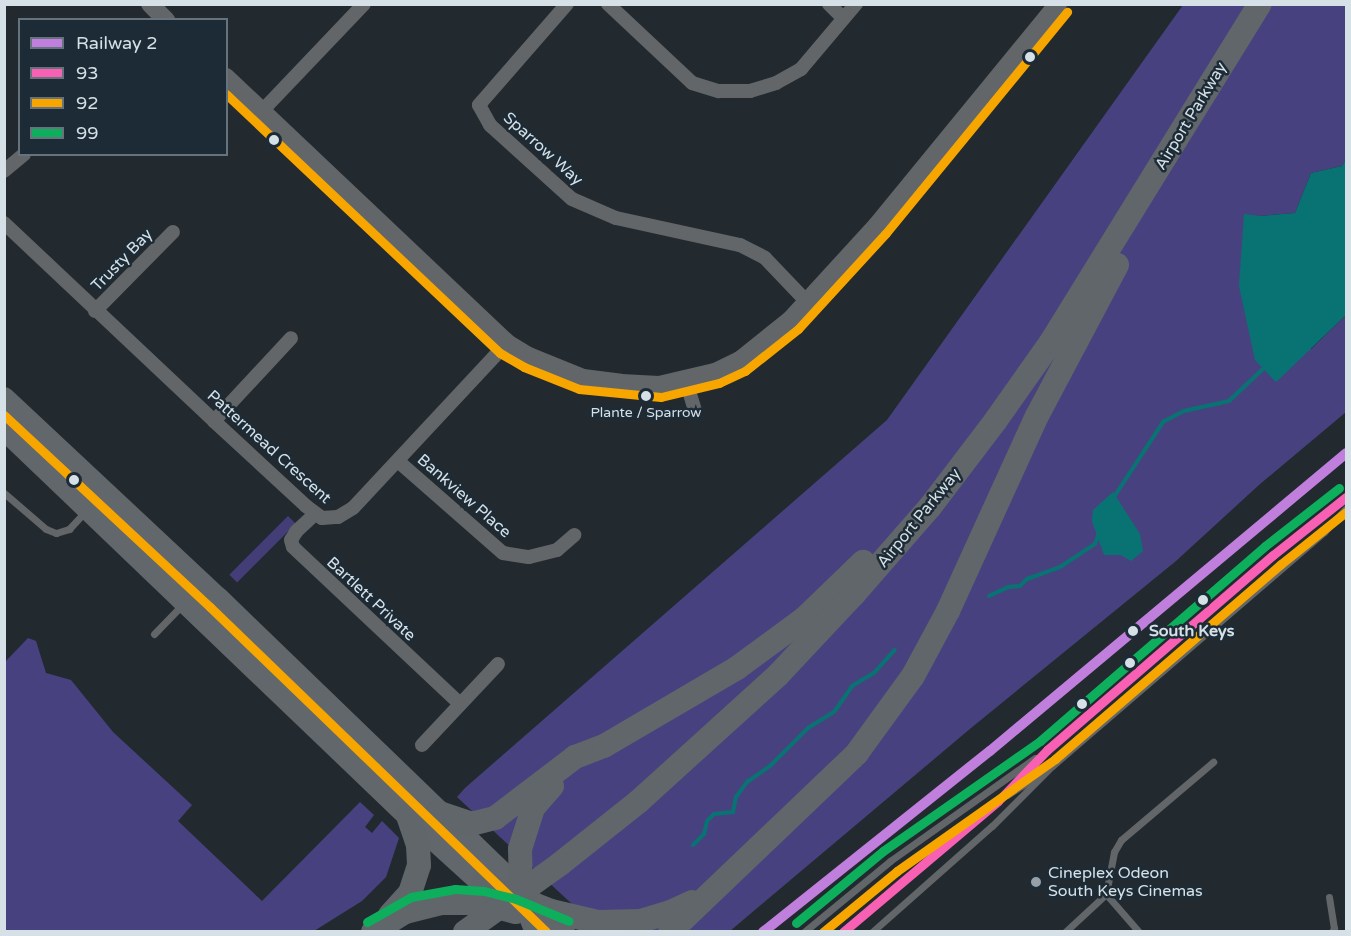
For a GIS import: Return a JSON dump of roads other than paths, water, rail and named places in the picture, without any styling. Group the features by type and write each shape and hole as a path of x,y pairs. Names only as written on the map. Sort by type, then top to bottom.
{"highway":[{"name":"Airport Parkway","path":"465,932 560,864 664,779 815,637 930,507 1040,359 1256,10"},
{"path":"670,932 858,753 913,676 948,611 1037,416 1256,10"},
{"path":"518,906 519,849 533,808 548,790 604,746 724,677 805,618 909,514 1040,359"},
{"path":"437,812 460,822 487,822 504,813 575,757 604,746"},
{"path":"375,931 410,893 417,874 420,855 408,816"},
{"path":"375,931 405,912 440,903 470,902 518,906 598,922 641,921 688,904 735,870"},
{"path":"518,906 563,931"}],"main road":[{"path":"4,398 219,598 437,812 518,906"},
{"path":"4,429 408,816 518,906"}],"street":[{"path":"150,4 164,18"},
{"path":"262,111 363,4"},
{"name":"Sparrow Way","path":"567,4 479,105 490,125 572,199 616,218 740,245 765,258 807,302"},
{"path":"608,4 692,83 719,91 750,91 776,83 801,69 856,4"},
{"path":"829,4 843,18"},
{"path":"228,79 507,343 529,356 583,378 659,385 686,381 740,360 790,320 877,225 1054,6"},
{"path":"4,171 22,156"},
{"name":"Pattermead Crescent","path":"4,223 315,514 330,518 345,514 399,462 507,343"},
{"name":"Trusty Bay","path":"95,310 173,232"},
{"path":"214,421 291,338"},
{"path":"686,381 695,410"},
{"name":"Bankview Place","path":"399,462 503,553 529,556 557,550 574,536"},
{"name":"Bartlett Private","path":"315,514 296,532 291,540 293,547 459,703"},
{"path":"422,745 498,664"}],"lane":[{"path":"4,493 46,529 56,533 69,529 88,509"},
{"path":"842,932 998,801 1047,750 1272,555 1347,497"},
{"path":"872,932 992,826 1052,766 1324,532 1347,508"},
{"path":"154,634 186,602"},
{"path":"804,932 890,861 1047,750"},
{"path":"1065,932 1106,894 1114,852 1121,840 1213,762"},
{"path":"998,801 1052,766"},
{"path":"1106,894 1140,932"},
{"path":"1329,897 1335,928 1332,932"}],"water":[{"path":"1346,159 1346,315 1276,382 1255,360 1239,286 1244,214 1259,216 1295,213 1311,173 1342,166"},
{"path":"1113,492 1140,534 1143,551 1131,561 1121,555 1104,555 1092,521 1093,510"}],"waterway":[{"path":"1114,497 1163,422 1184,411 1229,401 1263,369"},
{"path":"989,596 1008,587 1020,586 1027,579 1060,567 1095,544 1099,533"},
{"path":"693,845 704,834 707,821 714,814 733,812 736,797 747,782 770,766 808,728 834,712 852,686 874,673 895,650"}],"rail line":[{"name":"2","path":"763,932 990,751 1346,453"}],"place":[{"name":"Plante / Sparrow","path":"646,396"},
{"name":"South Keys","path":"1133,631"},
{"name":"Cineplex Odeon South Keys Cinemas","path":"1036,882"}]}
